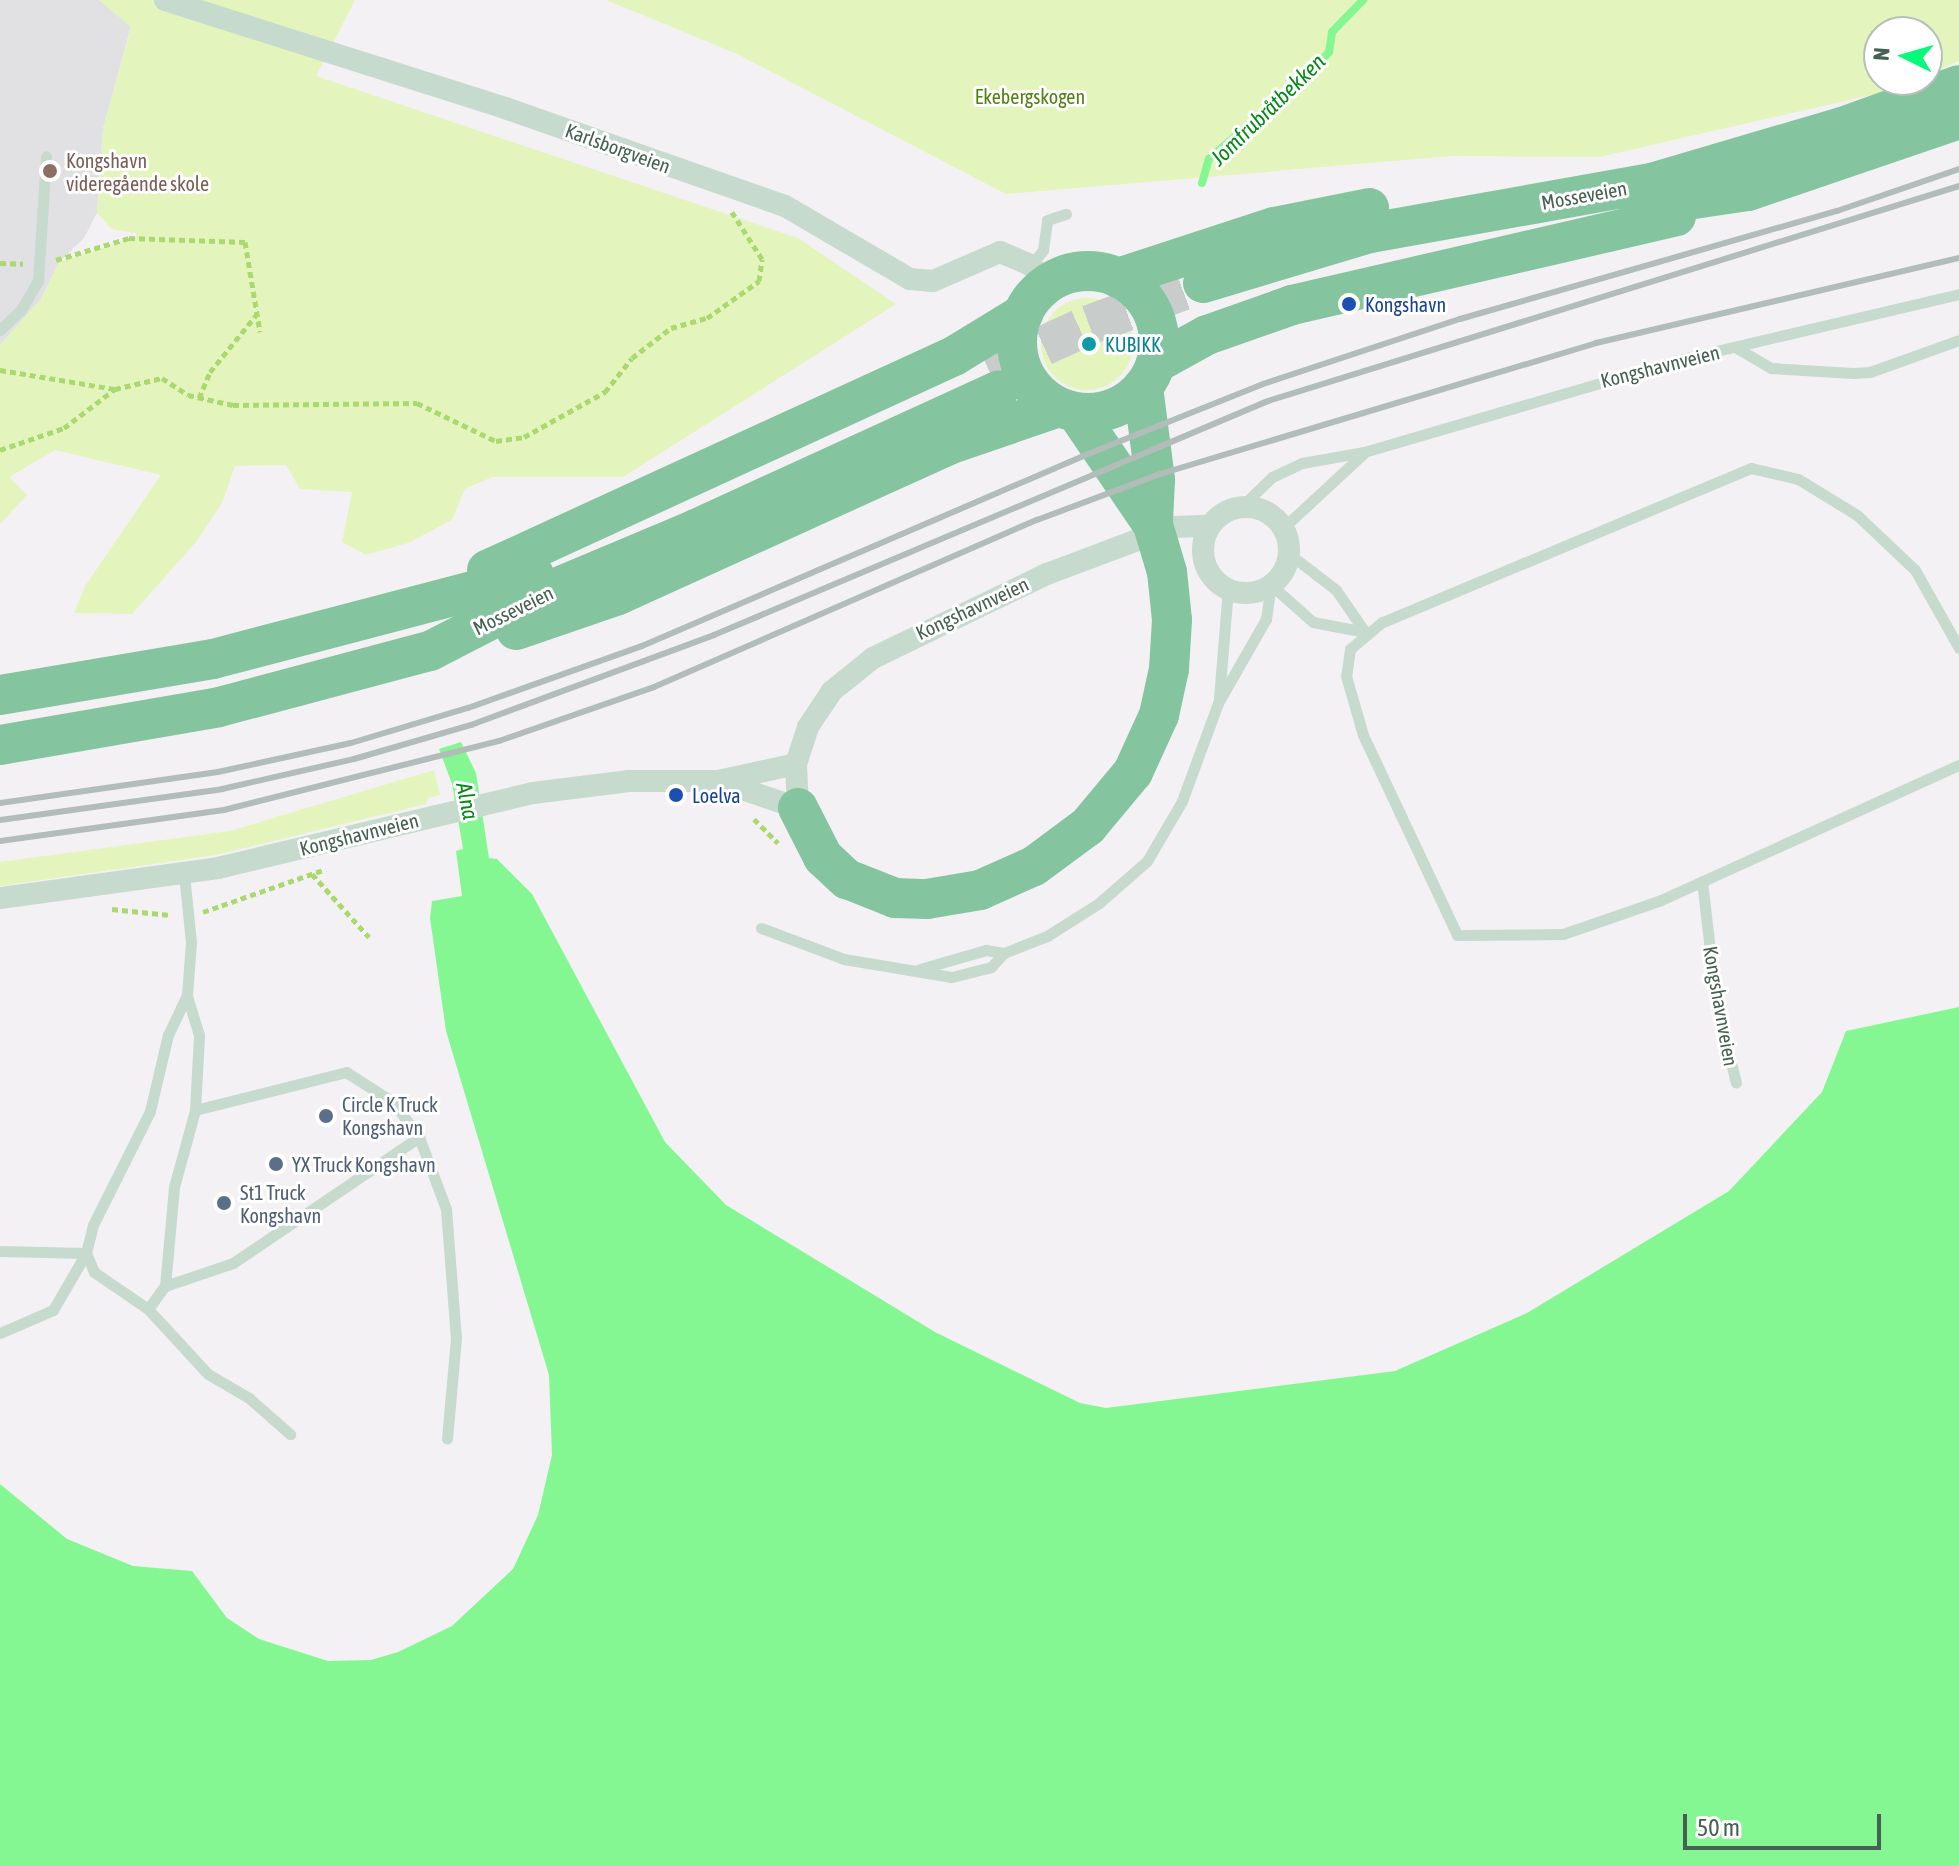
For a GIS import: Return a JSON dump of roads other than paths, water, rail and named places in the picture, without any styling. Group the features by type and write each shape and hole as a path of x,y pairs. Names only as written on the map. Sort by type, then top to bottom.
{"highway":[{"name":"Mosseveien","path":"1742,173 1842,127 1959,85"},
{"name":"Mosseveien","path":"1207,292 1330,243 1655,182 1742,173 1959,119"},
{"path":"415,606 954,356 1033,288 1075,272 1118,278 1297,221 1648,161 1742,173"},
{"path":"430,651 584,609 948,445 1073,413 1114,409 1207,335 1292,305 1487,256 1649,225 1742,173"},
{"path":"798,808 809,837 833,867 868,891 895,898 961,895 1034,866 1103,810 1148,743 1169,669 1170,594 1153,525 1155,480 1147,381 1159,338 1153,314 1139,293 1118,278"},
{"path":"1033,288 1018,332 1022,368 1037,391 1073,413 1153,525"},
{"name":"Mosseveien","path":"0,695 213,659 542,573 994,380 696,529 537,596 430,651 178,716 0,745"}],"street":[{"name":"Karlsborgveien","path":"165,0 505,108 794,210 910,279 988,254 1010,255 1033,288"},
{"path":"1241,507 1265,511 1283,528 1288,553 1271,585 1242,592 1228,589 1205,563 1210,526 1241,507"},
{"name":"Kongshavnveien","path":"718,781 798,808 796,764 808,727 823,703 873,658 1012,588 1112,554 1172,527 1210,526"},
{"name":"Kongshavnveien","path":"1112,554 1205,563"},
{"name":"Kongshavnveien","path":"0,898 184,874 511,797 582,785 718,781 796,764"}],"lane":[{"path":"0,330 21,310 38,281 46,156"},
{"path":"1033,288 1047,220 1066,214"},
{"name":"Kongshavnveien","path":"1241,507 1272,477 1302,463 1364,452 1600,381 1959,294"},
{"path":"1735,347 1771,368 1853,373 1959,340"},
{"name":"Kongshavnveien","path":"1283,528 1364,452"},
{"path":"1959,648 1915,570 1857,515 1798,479 1751,468 1365,632 1350,649 1346,676 1363,735 1457,935 1563,934 1702,881 1959,765"},
{"path":"1288,553 1336,590 1365,632"},
{"path":"1271,585 1313,622 1365,632"},
{"path":"761,928 844,959 920,969 952,977 991,967 1004,953 1074,920 1147,861 1182,801 1218,703 1266,619 1271,585"},
{"path":"1218,703 1228,589"},
{"path":"148,1309 165,1286 174,1187 195,1110 199,1035 187,995 189,916 184,874"},
{"name":"Kongshavnveien","path":"1702,881 1716,1002 1736,1083"},
{"path":"920,969 986,950 1004,953"},
{"path":"0,1333 53,1310 86,1253 93,1225 150,1111 168,1035 187,995"},
{"path":"195,1110 346,1072 393,1102 419,1137 439,1179 449,1236 456,1338 447,1439"},
{"path":"165,1286 233,1263 419,1137"},
{"path":"0,1251 86,1253"},
{"path":"86,1253 94,1272 148,1309 208,1374 249,1398 290,1434"}],"water":[{"name":"Alna","path":"461,742 476,773 489,858 497,859 532,894 665,1142 726,1205 935,1332 1080,1403 1106,1408 1395,1371 1527,1313 1729,1191 1822,1092 1846,1031 1959,1007 1959,1866 0,1866 0,1484 67,1539 133,1566 192,1571 227,1618 259,1639 328,1661 371,1660 398,1652 452,1626 513,1569 538,1515 552,1455 549,1375 446,1031 430,918 432,901 462,896 456,851 463,849 452,784 439,749"}],"waterway":[{"name":"Jomfrubråtbekken","path":"1202,183 1209,159 1320,62 1329,52 1332,32 1363,0"}],"tunnel":[{"path":"989,371 1089,325 1203,283"}],"railway":[{"path":"0,803 218,772 351,743 468,708 642,646 1083,456 1263,384 1460,319 1837,211 1959,169"},
{"path":"0,820 222,789 354,759 471,725 714,635 1268,401 1959,186"},
{"path":"0,841 224,810 499,741 654,687 1037,520 1160,474 1596,343 1959,258"}],"place":[{"name":"Kongshavn videregående skole","path":"50,171"},
{"name":"Kongshavn","path":"1349,304"},
{"name":"KUBIKK","path":"1089,344"},
{"name":"Loelva","path":"676,795"},
{"name":"Circle K Truck Kongshavn","path":"326,1116"},
{"name":"YX Truck Kongshavn","path":"276,1164"},
{"name":"St1 Truck Kongshavn","path":"224,1203"}],"park label":[{"name":"Ekebergskogen","path":"1030,96"}]}
